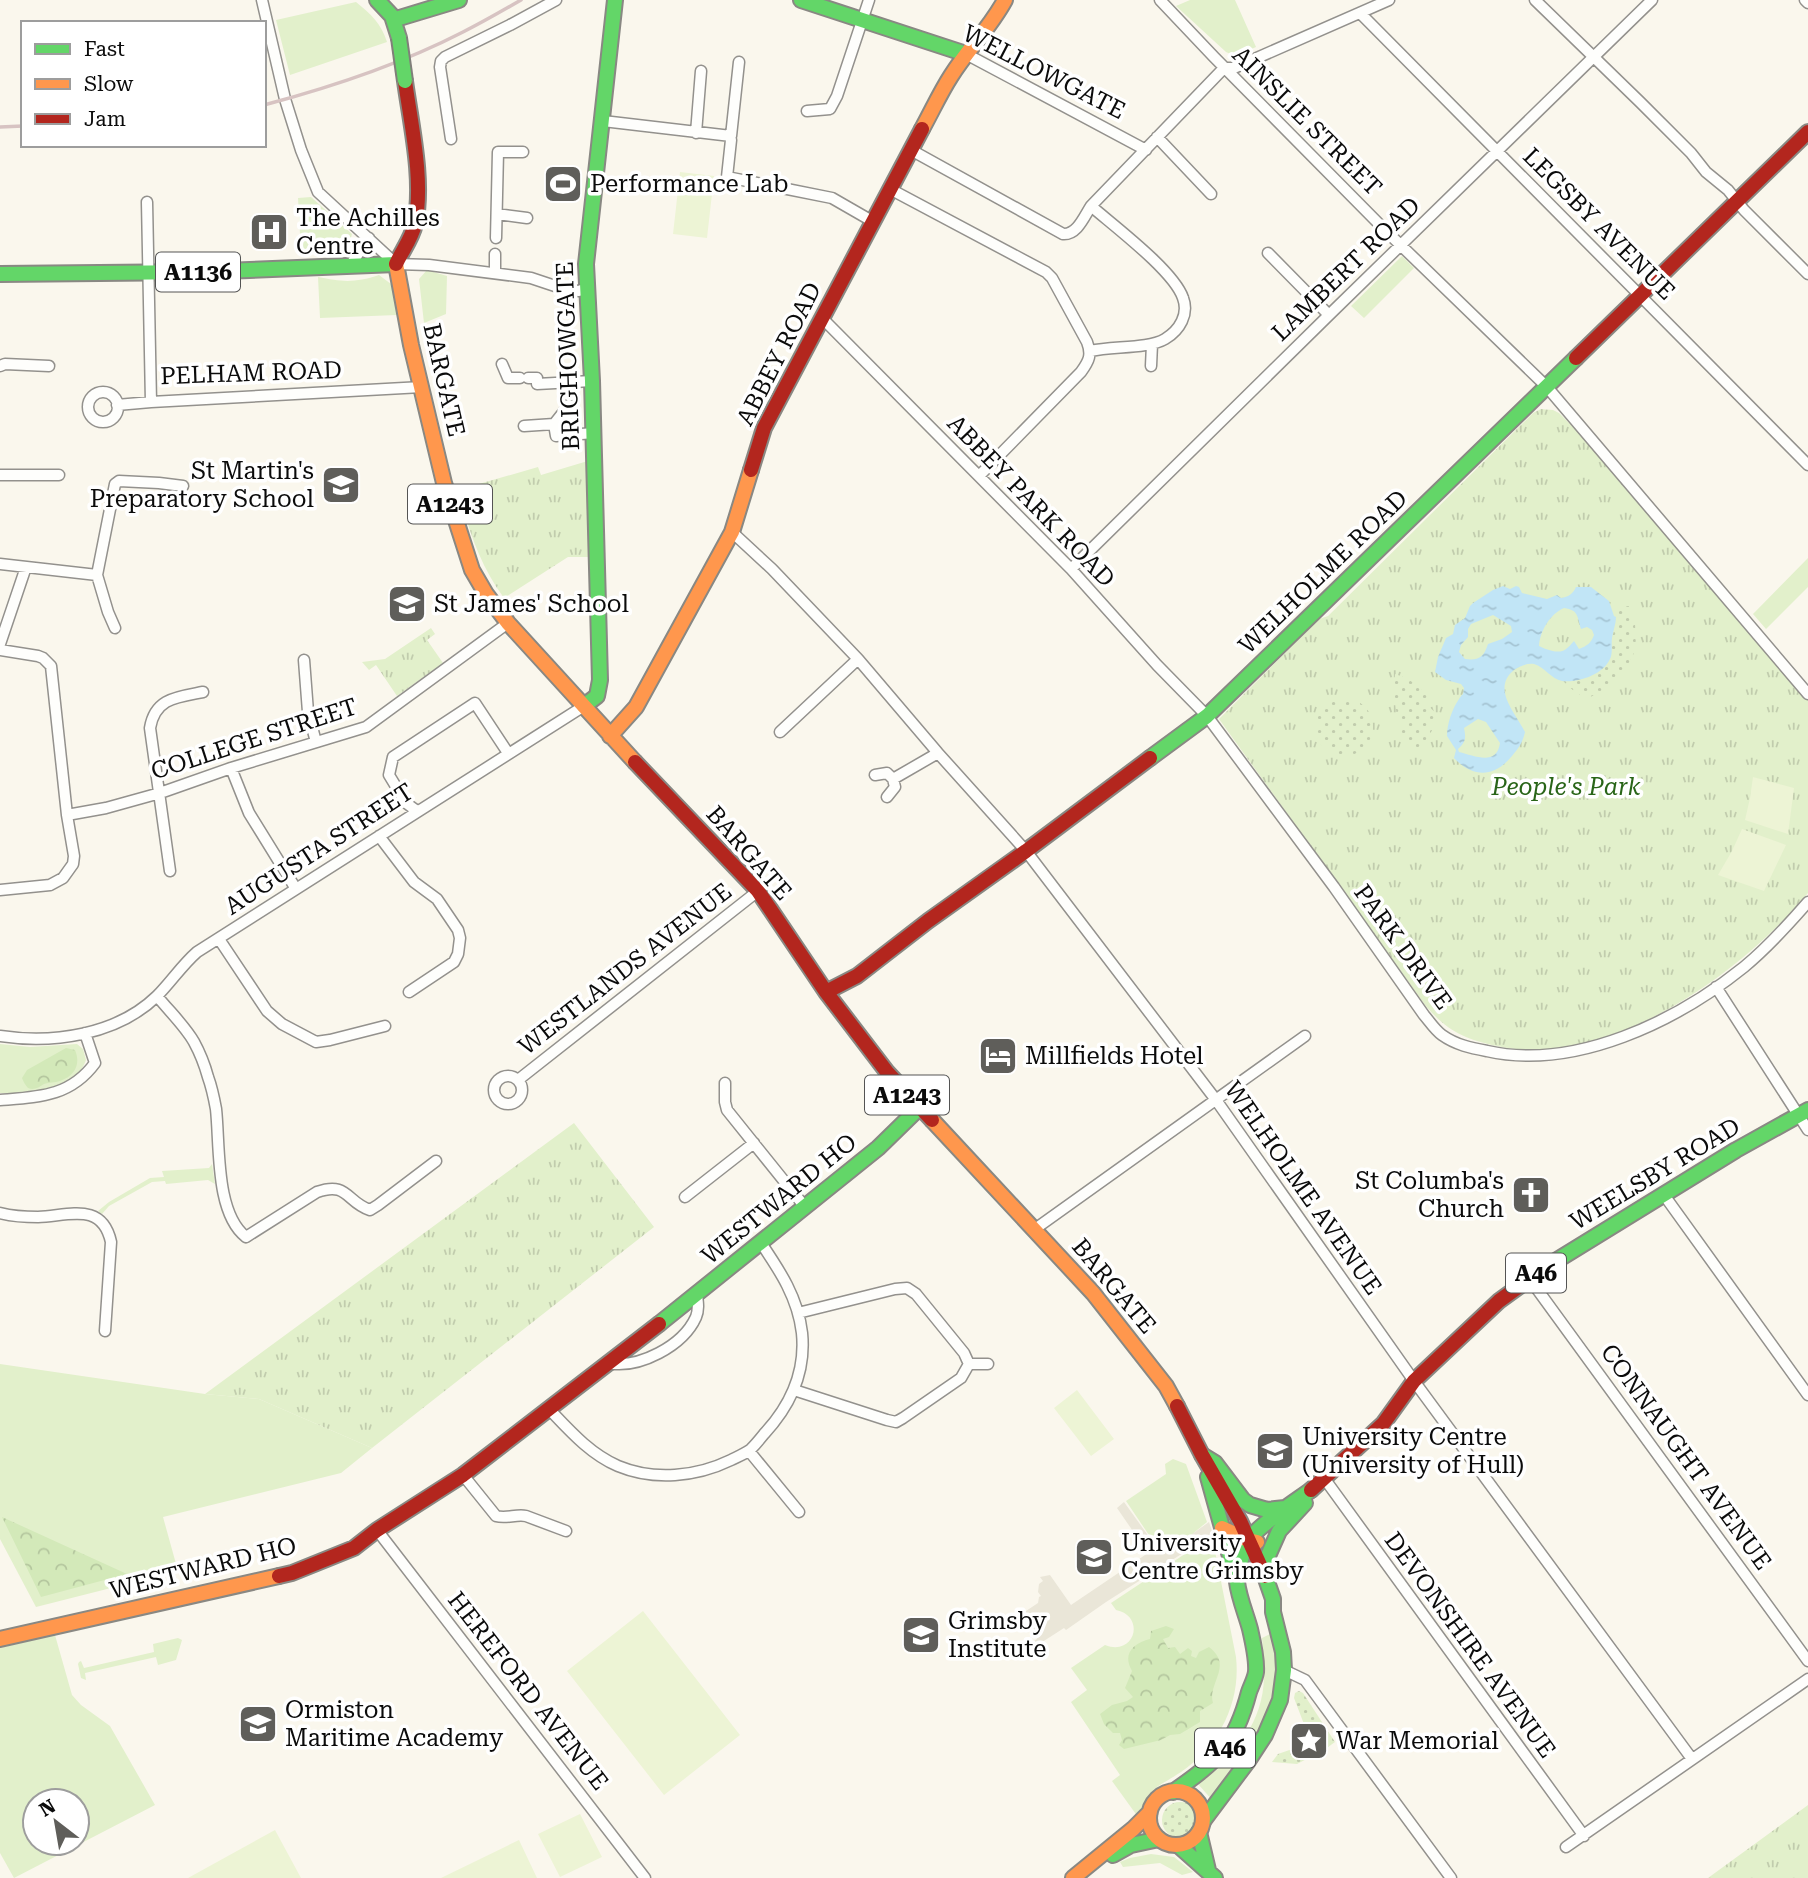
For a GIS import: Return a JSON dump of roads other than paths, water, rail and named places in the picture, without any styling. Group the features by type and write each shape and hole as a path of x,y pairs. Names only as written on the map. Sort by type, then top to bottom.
{"main road":[{"path":"377,0 396,19 416,177 414,227 396,264"},
{"path":"396,19 459,0"},
{"name":"BRIGHOWGATE","path":"583,706 597,696 600,680 594,433 586,264 615,0"},
{"name":"WELLOWGATE","path":"801,0 966,54"},
{"name":"ABBEY ROAD","path":"610,736 636,707 732,532 764,428 872,221 937,100 966,54 995,19 1005,0"},
{"name":"WELHOLME ROAD","path":"826,992 857,975 1207,716 1808,132"},
{"name":"A1136","path":"0,274 148,274 396,264"},
{"name":"BARGATE","path":"396,264 411,345 444,483 472,570 486,594 508,623 610,736 758,891 826,992 887,1072 1093,1293 1166,1386 1240,1521 1273,1598 1273,1612 1283,1652 1284,1670 1280,1700 1265,1735 1201,1827"},
{"name":"WESTWARD HO","path":"0,1639 292,1573 354,1548 377,1530 463,1475 697,1295 878,1148 919,1108"},
{"name":"WEELSBY ROAD","path":"1248,1540 1321,1481 1382,1424 1414,1381 1499,1301 1529,1278 1737,1150 1803,1113"},
{"path":"1202,1455 1215,1463 1243,1500 1250,1505 1262,1510 1285,1508"},
{"name":"BARGATE","path":"1173,1792 1204,1770 1221,1753 1239,1725 1256,1674 1251,1633 1202,1455"},
{"name":"WEELSBY ROAD","path":"1265,1576 1267,1558 1279,1531 1309,1500 1321,1481"},
{"path":"1222,1528 1256,1542 1263,1541 1279,1531"},
{"name":"A46","path":"1237,1581 1248,1540"},
{"path":"1251,1633 1277,1625"},
{"name":"A46","path":"1073,1878 1133,1829 1160,1797 1173,1792 1187,1794 1195,1799 1202,1812 1201,1827 1190,1841 1178,1845"},
{"path":"1150,1812 1150,1824 1159,1839 1178,1845 1212,1875"},
{"path":"1201,1827 1202,1849 1212,1875"},
{"path":"1086,1878 1114,1854 1131,1845 1159,1839"}],"street":[{"path":"262,0 285,99 318,192 396,264 429,265 531,278 567,290 579,291 588,288"},
{"path":"451,139 441,61 556,0"},
{"path":"807,111 830,109 838,96 869,0"},
{"name":"AINSLIE STREET","path":"1160,0 1224,68 1547,387"},
{"path":"911,150 1068,235 1091,206 1224,68 1234,68 1389,0"},
{"path":"1535,0 1706,172 1728,190 1808,274"},
{"name":"LAMBERT ROAD","path":"1071,569 1652,0"},
{"name":"LEGSBY AVENUE","path":"1360,13 1808,465"},
{"name":"WELLOWGATE","path":"966,54 1146,149"},
{"path":"603,121 732,136 740,62"},
{"path":"696,133 701,71"},
{"path":"1157,137 1211,194"},
{"path":"731,140 727,177 832,198 872,221"},
{"path":"496,238 498,152 523,152"},
{"path":"890,189 1046,272 1052,278 1091,351 1081,372 979,476"},
{"name":"PELHAM ROAD","path":"147,202 151,402 422,387"},
{"path":"1091,206 1157,263 1181,293 1185,313 1180,326 1165,339 1152,344 1091,351"},
{"path":"496,214 527,218"},
{"path":"349,267 369,239"},
{"path":"1268,253 1329,315"},
{"path":"495,254 495,274"},
{"name":"ABBEY PARK ROAD","path":"822,318 1071,569 1207,716"},
{"path":"1151,366 1152,344"},
{"path":"502,364 508,378 537,378 537,384 592,381"},
{"path":"0,366 49,366"},
{"path":"1547,387 1808,694"},
{"path":"117,405 151,402"},
{"path":"569,405 554,424 556,436 594,433"},
{"path":"524,426 554,424"},
{"path":"0,475 59,475"},
{"path":"115,628 97,575 115,484 119,481 183,486"},
{"name":"WELHOLME AVENUE","path":"732,532 772,569 858,659 1026,851 1216,1100 1414,1381 1692,1759"},
{"path":"0,564 97,575"},
{"path":"0,890 50,885 64,878 75,856 67,815 51,666 38,656 0,647 26,567"},
{"name":"COLLEGE STREET","path":"67,815 106,808 160,793 231,768 366,727 508,623"},
{"path":"780,732 858,659"},
{"path":"304,660 308,712 316,742"},
{"path":"170,872 150,728 152,717 158,708 177,696 203,692"},
{"path":"417,811 406,803 389,775 393,757 445,722 475,703 508,753"},
{"name":"AUGUSTA STREET","path":"0,1037 48,1038 85,1033 111,1025 135,1013 157,996 186,962 219,939 583,706"},
{"name":"PARK DRIVE","path":"1207,716 1334,887 1424,1015 1441,1034 1463,1046 1507,1056 1553,1055 1604,1044 1652,1025 1716,987 1767,947 1808,902"},
{"path":"893,779 938,753"},
{"path":"231,768 249,813 296,889"},
{"path":"875,775 887,773 893,779 895,787 887,796"},
{"path":"379,836 414,882 432,894 442,905 460,937 454,962 409,992"},
{"name":"WESTLANDS AVENUE","path":"518,1080 758,891"},
{"path":"219,939 267,1011 282,1024 316,1042 385,1026"},
{"path":"1716,987 1803,1113 1808,1130"},
{"path":"157,996 194,1041 208,1078 216,1110 225,1202 240,1232 246,1237 325,1189 340,1190 370,1210 436,1161"},
{"path":"0,1100 50,1095 81,1078 94,1063 85,1033"},
{"path":"1035,1229 1305,1037"},
{"path":"725,1083 727,1110 805,1207"},
{"path":"685,1196 754,1143"},
{"path":"1664,1195 1808,1395"},
{"path":"0,1213 38,1217 82,1213 94,1216 104,1224 111,1241 105,1331"},
{"path":"549,1409 572,1434 594,1452 618,1466 643,1474 670,1476 696,1473 749,1451 775,1422 794,1390 800,1371 802,1350 798,1313 793,1296 783,1275 761,1242"},
{"name":"CONNAUGHT AVENUE","path":"1529,1278 1808,1661"},
{"path":"798,1313 907,1287 916,1294 964,1353 969,1364"},
{"name":"WESTWARD HO","path":"608,1363 634,1363 670,1346 696,1317 697,1295"},
{"path":"969,1364 988,1364"},
{"path":"794,1390 895,1422 961,1378 969,1364"},
{"path":"749,1451 799,1512"},
{"path":"463,1475 496,1516 526,1516 566,1531"},
{"name":"DEVONSHIRE AVENUE","path":"1321,1481 1584,1836"},
{"name":"HEREFORD AVENUE","path":"377,1530 645,1878"},
{"path":"1284,1670 1305,1680 1451,1878"},
{"path":"1566,1847 1808,1679"}],"water":[{"path":"1503,586 1510,589 1516,586 1522,593 1547,599 1557,595 1566,597 1576,587 1591,587 1609,601 1616,620 1611,657 1607,665 1596,674 1575,681 1562,681 1531,664 1514,670 1508,677 1505,693 1525,732 1524,736 1505,763 1491,772 1483,773 1461,765 1454,758 1456,750 1447,736 1448,727 1464,688 1435,672 1446,638 1453,634 1455,625 1465,618 1473,603","holes":["1564,608 1575,612 1581,629 1587,627 1592,630 1592,640 1579,649 1574,641 1563,651 1552,651 1539,646 1547,624 1554,614","1493,615 1511,626 1512,632 1488,644 1481,657 1465,659 1459,652 1468,637 1471,624","1478,719 1486,722 1500,743 1495,755 1484,758 1459,752 1458,749 1465,740 1464,728"]}],"railway":[{"path":"266,104 391,64 439,44 521,0"},
{"path":"0,127 21,126"}],"place":[{"name":"Performance Lab","path":"563,184"},
{"name":"The Achilles Centre","path":"269,232"},
{"name":"St Martin's Preparatory School","path":"341,485"},
{"name":"St James' School","path":"407,604"},
{"name":"Millfields Hotel","path":"998,1056"},
{"name":"St Columba's Church","path":"1531,1195"},
{"name":"University Centre (University of Hull)","path":"1275,1451"},
{"name":"University Centre Grimsby","path":"1094,1557"},
{"name":"Grimsby Institute","path":"921,1635"},
{"name":"Ormiston Maritime Academy","path":"258,1724"},
{"name":"War Memorial","path":"1309,1741"}],"park label":[{"name":"People's Park","path":"1566,787"}]}
